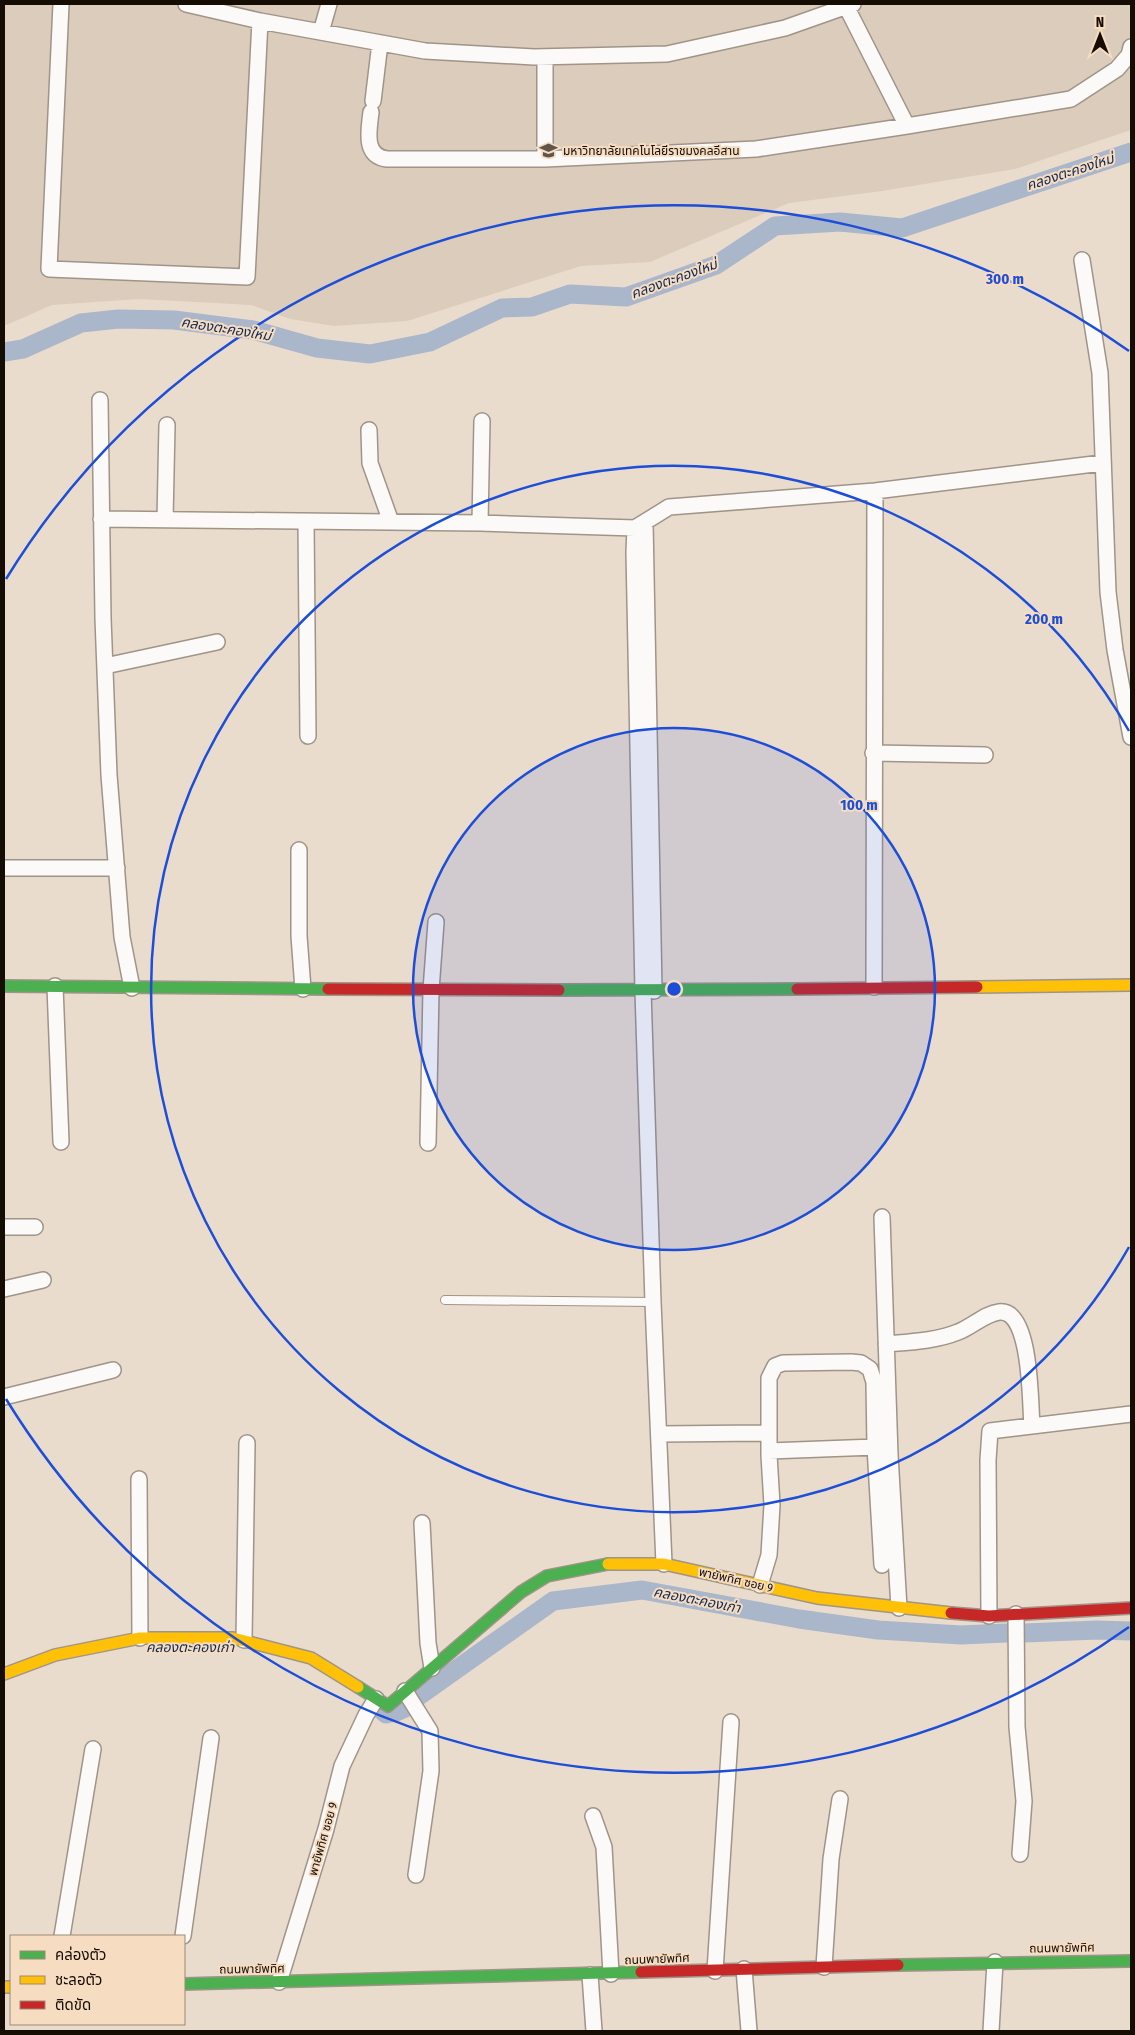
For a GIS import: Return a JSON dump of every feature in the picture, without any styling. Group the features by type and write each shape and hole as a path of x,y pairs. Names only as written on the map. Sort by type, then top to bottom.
{"street":[{"path":"61,4 49,269 247,277 260,21"},
{"path":"186,4 260,21 425,51 545,57 666,54 785,28 849,5 907,126"},
{"path":"321,32 329,4"},
{"path":"380,43 372,107 370,146 375,154 383,159 545,159 756,148 907,126 1071,99 1117,69 1130,55 1131,47"},
{"path":"545,57 545,159"},
{"path":"1082,260 1100,373 1108,592 1115,650 1131,737"},
{"path":"100,400 101,519 109,775 122,937 132,988"},
{"path":"480,523 482,422"},
{"path":"165,520 167,425"},
{"path":"369,430 370,463 391,522"},
{"path":"101,519 640,525 669,507 875,491 1102,463"},
{"path":"874,987 875,491"},
{"path":"306,522 308,736"},
{"path":"640,525 634,552 648,991 653,1302 664,1564"},
{"path":"105,666 217,642"},
{"path":"873,753 985,755"},
{"path":"300,850 300,936 303,989"},
{"path":"4,868 117,868"},
{"path":"428,1142 431,990 436,922"},
{"path":"4,986 648,991 1131,985"},
{"path":"55,986 61,1142"},
{"path":"882,1217 890,1455 899,1608"},
{"path":"4,1227 35,1227"},
{"path":"4,1289 43,1280"},
{"path":"886,1344 957,1333 995,1313 1008,1314 1020,1329 1027,1354 1032,1426"},
{"path":"760,1586 769,1555 772,1504 769,1451 769,1378 775,1366 798,1362 861,1364 870,1369 874,1382 875,1447 882,1565"},
{"path":"4,1397 113,1370"},
{"path":"989,1616 990,1431 1131,1414"},
{"path":"659,1434 769,1433"},
{"path":"244,1640 247,1443"},
{"path":"769,1451 875,1447"},
{"path":"139,1478 140,1638"},
{"path":"422,1523 428,1643 432,1668"},
{"name":"พายัพทิศ ซอย 9","path":"279,1982 326,1829 342,1766 366,1715 382,1703 406,1691 521,1592 547,1576 606,1564 664,1564 817,1598 899,1608 989,1616 1131,1608"},
{"path":"1016,1614 1017,1728 1024,1801 1020,1854"},
{"path":"4,1674 55,1655 140,1638 233,1638 311,1658 382,1703"},
{"path":"406,1691 430,1731 432,1754 416,1876"},
{"path":"715,1971 731,1722"},
{"path":"183,1935 211,1738"},
{"path":"62,1935 93,1749"},
{"path":"824,1967 831,1859 840,1799"},
{"path":"593,1816 604,1848 611,1974"},
{"name":"ถนนพายัพทิศ","path":"185,1984 590,1975 995,1962 1131,1961"},
{"path":"991,2031 995,1962"},
{"path":"744,1969 749,2031"},
{"path":"590,1975 594,2031"}],"lane":[{"path":"445,1300 653,1302"}],"shaded area":[{"name":"มหาวิทยาลัยเทคโนโลยีราชมงคลอีสาน","path":"4,4 1131,4 1131,130 1015,169 882,191 789,203 650,262 581,266 407,321 334,326 290,319 251,305 139,299 52,305 4,326"}],"waterway":[{"name":"คลองตะคองใหม่","path":"4,352 23,349 81,323 118,319 174,320 253,330 317,348 370,354 430,342 502,308 532,307 570,294 626,297 716,265 775,226 840,222 902,228 1131,152"},
{"name":"คลองตะคองเก่า","path":"416,1698 553,1601 642,1590 799,1619 878,1630 961,1635 1007,1633"},
{"name":"คลองตะคองเก่า","path":"1025,1633 1097,1630 1131,1631"},
{"name":"คลองตะคองเก่า","path":"380,1709 386,1714 405,1708"}],"traffic: fast":[{"path":"4,986 328,989"},
{"path":"559,990 797,989"},
{"path":"358,1687 388,1706 521,1592 547,1576 608,1564"},
{"path":"898,1965 1131,1961"},
{"path":"185,1984 641,1972"}],"traffic: slow":[{"path":"977,987 1131,985"},
{"path":"608,1564 664,1564 817,1598 951,1613"},
{"path":"4,1674 55,1655 140,1638 233,1638 311,1658 358,1687"},
{"path":"4,1987 10,1987"}],"traffic: jam":[{"path":"797,989 977,987"},
{"path":"328,989 559,990"},
{"path":"951,1613 989,1616 1131,1608"},
{"path":"641,1972 898,1965"}],"place":[{"name":"มหาวิทยาลัยเทคโนโลยีราชมงคลอีสาน","path":"549,151"}]}
